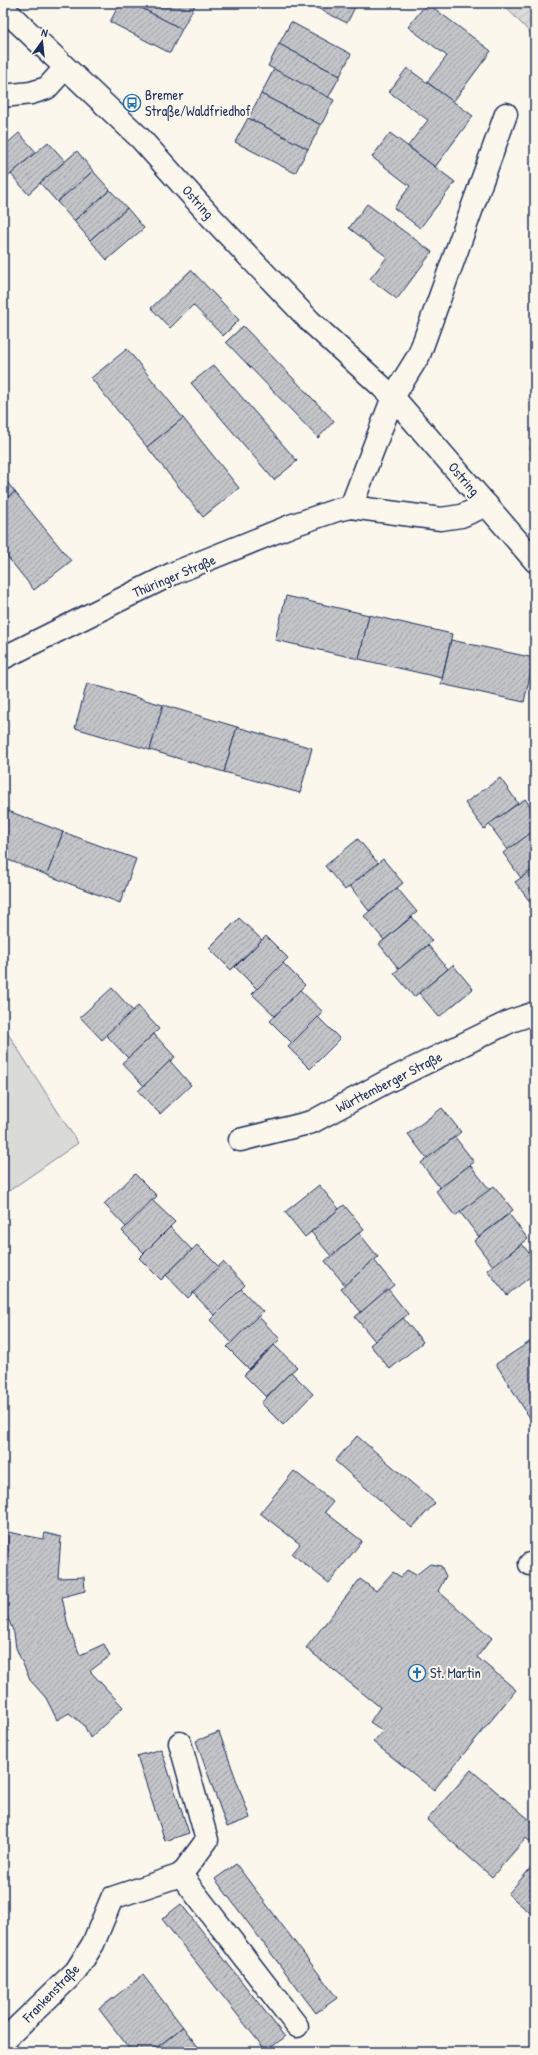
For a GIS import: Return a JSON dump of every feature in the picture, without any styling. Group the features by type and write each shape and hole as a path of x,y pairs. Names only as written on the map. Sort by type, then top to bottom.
{"street":[{"name":"Ostring","path":"3,8 140,138 212,218 311,322 393,397 535,561"},
{"path":"3,96 31,93 48,88 65,68"},
{"path":"351,507 393,397 419,355 506,114"},
{"name":"Thüringer Straße","path":"3,658 174,573 293,525 337,510 351,507 441,519 461,516 487,505"},
{"name":"Württemberger Straße","path":"240,1140 312,1122 384,1082 511,1021 535,1013"},
{"path":"180,1743 207,1840 181,1875 296,2026"},
{"name":"Frankenstraße","path":"3,2041 76,1971 93,1944 104,1921 112,1898 181,1875"}],"shaded area":[{"path":"502,3 535,3 535,38"},
{"path":"3,1026 78,1143 3,1195"}],"building":[{"path":"120,3 132,3 182,29 170,53 110,22"},
{"path":"132,3 192,3 195,5 182,29"},
{"path":"307,3 357,3 347,23"},
{"path":"427,3 491,51 453,102 427,82 447,56 408,27"},
{"path":"291,22 351,54 340,76 279,44"},
{"path":"279,44 340,76 328,98 268,66"},
{"path":"407,68 473,116 435,167 408,146 428,120 389,92"},
{"path":"274,69 334,100 321,125 261,94"},
{"path":"261,94 321,125 308,149 248,118"},
{"path":"248,118 308,149 295,173 235,142"},
{"path":"19,133 36,152 3,181 3,147"},
{"path":"390,133 455,182 420,228 394,208 410,186 372,157"},
{"path":"48,142 65,161 28,194 11,174"},
{"path":"77,151 93,171 57,202 40,183"},
{"path":"93,171 110,190 74,221 57,202"},
{"path":"110,190 127,208 90,240 74,221"},
{"path":"367,204 432,252 397,299 370,279 387,257 349,228"},
{"path":"127,208 144,228 107,260 90,240"},
{"path":"191,270 239,320 223,336 193,305 170,328 151,308"},
{"path":"243,326 334,421 318,438 226,342"},
{"path":"127,349 183,418 147,447 91,378"},
{"path":"214,365 297,461 274,480 191,383"},
{"path":"183,418 239,488 203,517 147,447"},
{"path":"535,432 535,451 530,449"},
{"path":"3,477 15,492 3,501"},
{"path":"15,492 71,561 34,590 3,551 3,501"},
{"path":"286,596 369,615 359,659 275,640"},
{"path":"369,615 452,634 442,678 359,659"},
{"path":"451,640 534,658 524,702 441,684"},
{"path":"87,683 163,705 150,750 75,728"},
{"path":"163,705 237,727 224,772 150,750"},
{"path":"237,727 312,748 300,793 224,772"},
{"path":"500,778 518,803 484,829 465,803"},
{"path":"525,799 535,813 535,830 508,850 489,824"},
{"path":"3,809 63,832 47,875 3,858"},
{"path":"535,830 535,868 521,878 503,853"},
{"path":"63,832 136,859 120,903 47,875"},
{"path":"358,839 378,863 345,890 325,866"},
{"path":"383,859 403,883 369,911 350,886"},
{"path":"535,868 535,907 534,907 515,882"},
{"path":"397,888 417,912 384,940 364,916"},
{"path":"535,907 535,920 529,911"},
{"path":"412,917 432,941 399,969 379,944"},
{"path":"239,918 262,940 231,970 209,948"},
{"path":"266,936 288,958 257,989 235,967"},
{"path":"428,945 448,969 414,997 394,973"},
{"path":"283,963 305,985 275,1016 252,994"},
{"path":"453,965 473,989 439,1017 419,993"},
{"path":"112,988 133,1011 102,1040 80,1017"},
{"path":"300,990 323,1012 292,1043 270,1021"},
{"path":"138,1006 159,1029 128,1058 106,1035"},
{"path":"318,1017 340,1039 310,1069 288,1047"},
{"path":"154,1034 175,1057 144,1086 122,1063"},
{"path":"170,1061 191,1085 160,1114 138,1091"},
{"path":"442,1108 461,1132 427,1159 408,1134"},
{"path":"455,1137 474,1162 440,1188 421,1163"},
{"path":"470,1165 490,1190 455,1216 436,1191"},
{"path":"135,1174 157,1196 126,1227 104,1204"},
{"path":"319,1185 339,1209 305,1237 285,1212"},
{"path":"494,1186 513,1210 479,1237 460,1212"},
{"path":"152,1200 175,1222 144,1253 122,1231"},
{"path":"344,1205 364,1229 331,1256 311,1232"},
{"path":"509,1214 528,1239 493,1266 474,1241"},
{"path":"170,1227 192,1250 161,1280 139,1258"},
{"path":"359,1233 378,1257 345,1285 325,1261"},
{"path":"522,1244 535,1261 535,1273 507,1295 487,1270"},
{"path":"197,1245 219,1267 188,1298 166,1275"},
{"path":"374,1260 394,1285 361,1312 341,1288"},
{"path":"223,1262 245,1285 215,1316 193,1293"},
{"path":"241,1289 263,1312 232,1343 210,1320"},
{"path":"388,1289 408,1314 375,1341 355,1317"},
{"path":"258,1316 280,1339 249,1369 227,1347"},
{"path":"403,1318 423,1342 390,1369 370,1345"},
{"path":"534,1339 535,1340 535,1426 496,1364"},
{"path":"274,1345 297,1367 266,1397 244,1375"},
{"path":"291,1372 313,1394 283,1425 261,1403"},
{"path":"357,1436 435,1503 412,1528 335,1461"},
{"path":"294,1471 333,1502 325,1512 362,1541 329,1583 292,1554 300,1544 260,1513"},
{"path":"8,1532 43,1539 45,1533 61,1537 58,1578 84,1577 85,1591 62,1597 68,1626 80,1655 104,1644 110,1656 90,1671 123,1707 90,1738 84,1725 69,1713 57,1720 46,1698 30,1680 16,1648 14,1633 7,1616 7,1588 3,1568 8,1550"},
{"name":"St. Martin","path":"430,1564 441,1566 446,1576 438,1591 492,1638 477,1657 516,1690 434,1790 373,1742 383,1731 370,1722 380,1707 306,1648 360,1579 376,1591 393,1572 401,1577 407,1570 416,1575"},
{"path":"219,1732 250,1818 227,1827 196,1741"},
{"path":"161,1749 189,1833 165,1841 137,1756"},
{"path":"471,1770 531,1821 535,1817 535,1846 526,1838 492,1877 427,1820"},
{"path":"535,1863 535,1917 508,1894"},
{"path":"236,1864 337,1998 316,2013 215,1879"},
{"path":"181,1904 285,2037 266,2051 162,1919"},
{"path":"143,1975 183,2027 151,2052 132,2052 99,2009"},
{"path":"183,2027 202,2052 151,2052"}],"place":[{"name":"Bremer Straße/Waldfriedhof","path":"132,103"},
{"name":"St. Martin","path":"417,1673"}]}
